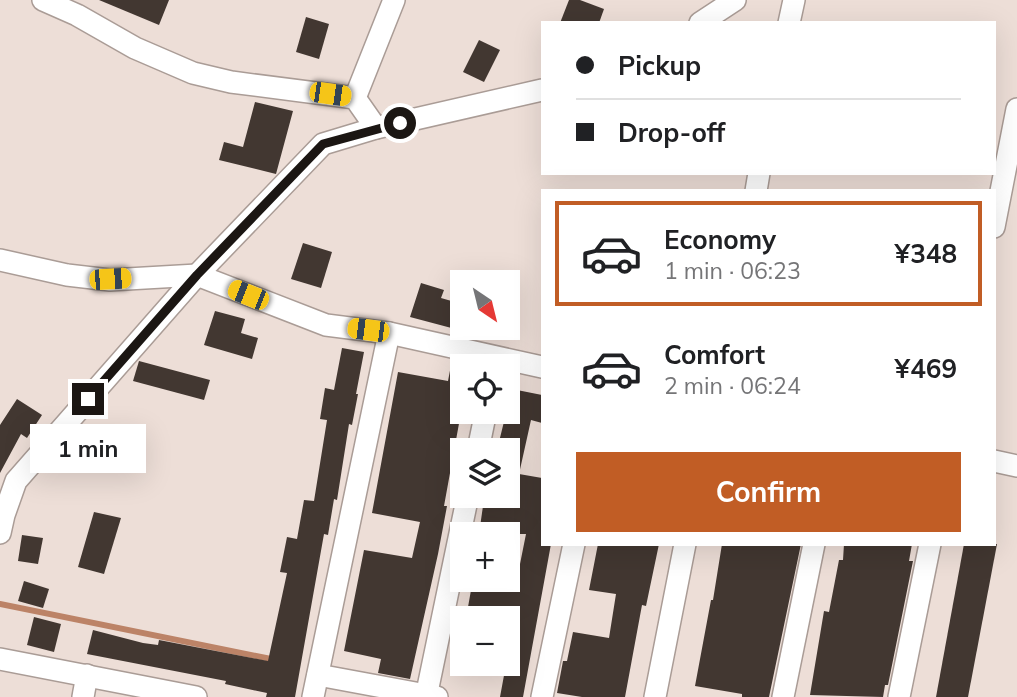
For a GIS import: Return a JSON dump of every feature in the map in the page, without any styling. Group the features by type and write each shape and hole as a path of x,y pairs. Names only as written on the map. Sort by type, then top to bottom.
{"street":[{"path":"43,0 77,15 135,48 193,73 231,82 355,98 376,128"},
{"path":"355,98 394,0"},
{"path":"703,21 736,0"},
{"path":"789,21 793,0"},
{"path":"0,533 16,481 197,275 323,144 376,128 541,90"},
{"path":"996,218 1017,109"},
{"path":"0,260 67,275 110,279 197,275 326,325 389,333 466,354"},
{"path":"313,697 389,333"},
{"path":"520,365 541,367"},
{"path":"996,461 1017,466"},
{"path":"318,675 430,696 466,508"},
{"path":"542,697 574,546"},
{"path":"654,697 685,546"},
{"path":"783,697 814,546"},
{"path":"900,697 930,546"},
{"path":"0,659 193,697"},
{"path":"83,697 87,675"}],"building":[{"path":"99,0 169,0 159,25"},
{"path":"569,0 580,0 604,9 600,21 561,21"},
{"path":"306,17 329,24 319,59 296,52"},
{"path":"479,40 500,50 484,82 463,72"},
{"path":"255,102 293,111 276,174 219,160 224,142 243,147"},
{"path":"303,243 332,252 321,288 291,279"},
{"path":"421,283 444,290 441,298 450,301 450,328 410,317"},
{"path":"215,311 245,319 241,333 258,338 252,359 204,345"},
{"path":"342,348 364,352 337,500 334,499 328,535 324,534 295,697 266,697 267,693 225,684 226,681 87,654 93,630 143,643 158,645 159,640 268,661 287,573 280,572 287,537 297,539 304,500 314,501 327,420 320,419 325,388 334,390"},
{"path":"139,361 210,380 204,400 133,381"},
{"path":"450,370 450,424 459,424 456,438 450,438 450,473 444,506 447,506 410,679 378,673 381,659 344,651 364,550 412,558 420,522 372,513 398,372 448,381"},
{"path":"520,391 541,395 541,423 531,420 520,470 520,438 500,438 503,424 520,424"},
{"path":"17,399 42,415 27,438 21,434 0,473 0,425"},
{"path":"520,474 541,478 541,546 551,546 523,697 500,697 504,676 520,676 520,606 468,606 471,592 520,592 520,564 526,534 520,534 520,522 481,522 483,508 520,508"},
{"path":"94,512 121,518 104,574 78,567"},
{"path":"22,535 43,538 38,564 18,561"},
{"path":"997,544 968,697 936,697 964,546"},
{"path":"598,546 659,546 646,606 642,605 625,697 582,697 557,693 563,661 567,661 573,632 609,638 616,594 589,590"},
{"path":"722,546 801,546 769,697 742,697 742,694 695,686"},
{"path":"844,546 912,546 909,561 913,561 888,685 885,685 883,697 810,695 824,611 829,612 839,560 843,560"},
{"path":"24,581 49,589 43,608 18,601"},
{"path":"34,617 61,624 54,652 27,645"}],"waterway":[{"path":"0,604 276,660"}],"route":[{"path":"88,399 197,275 306,159 323,144 400,123"}]}
